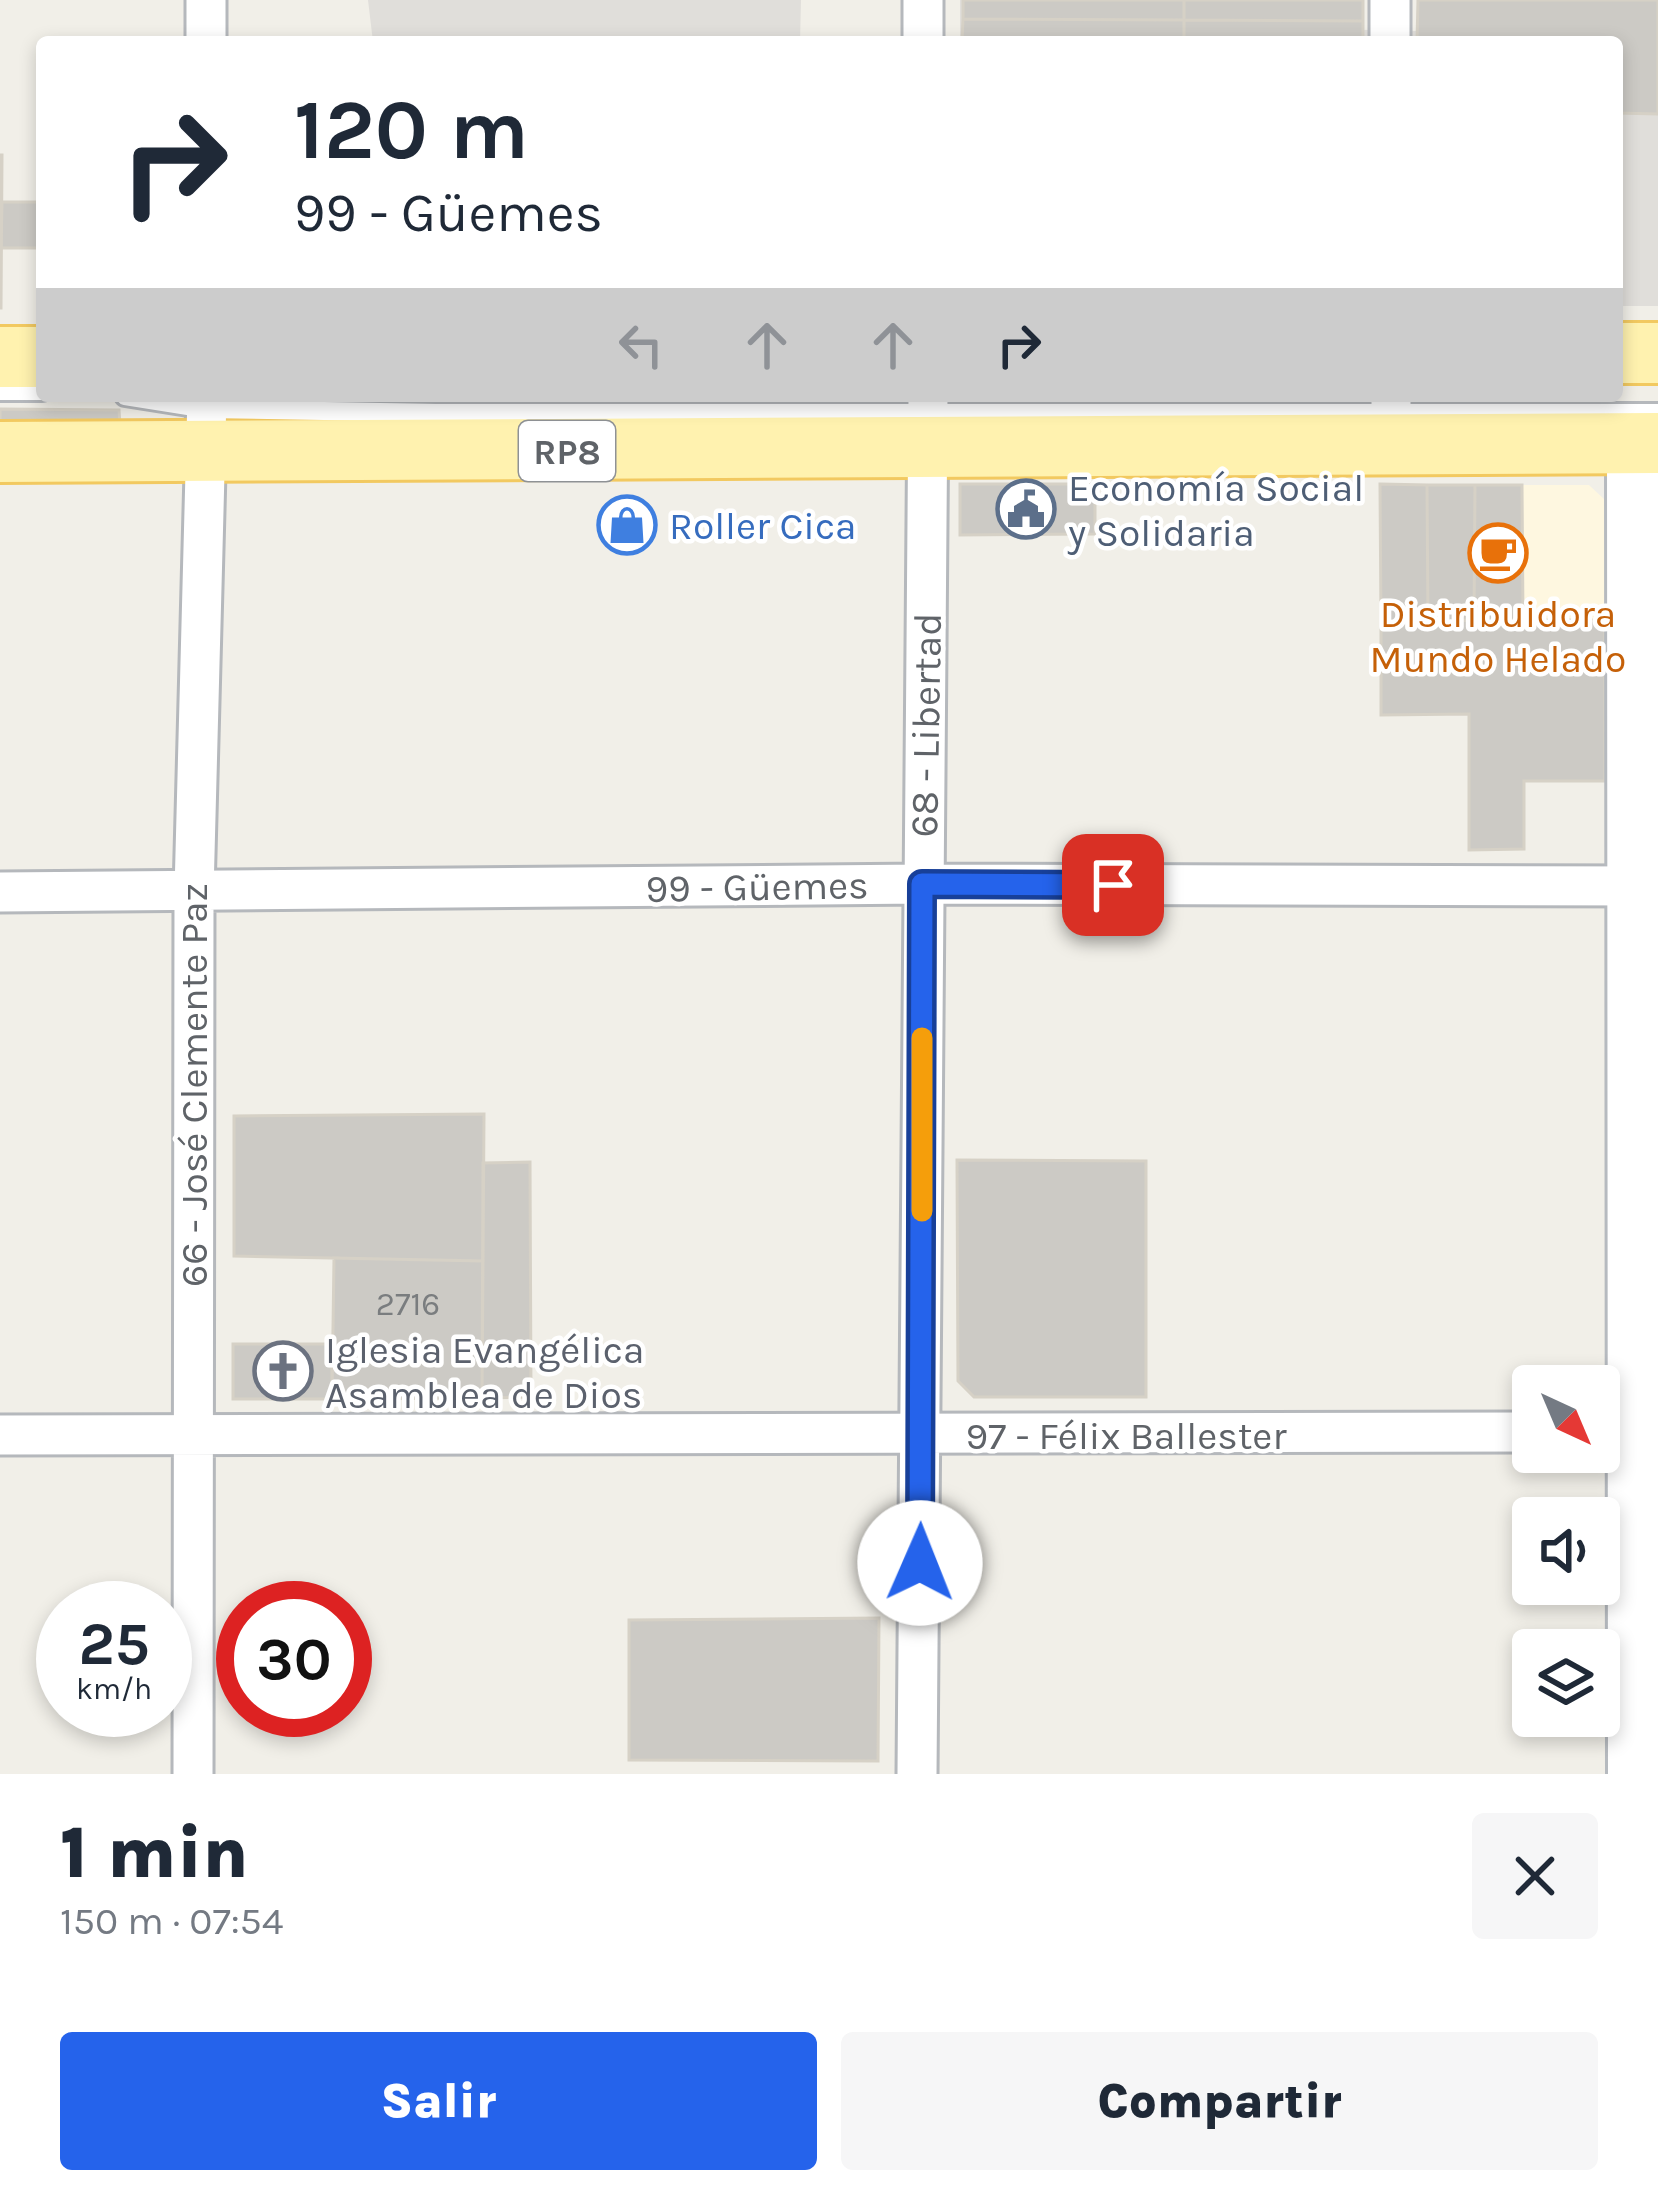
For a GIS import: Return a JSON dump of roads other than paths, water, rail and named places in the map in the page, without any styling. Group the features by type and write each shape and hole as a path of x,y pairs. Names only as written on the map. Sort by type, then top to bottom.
{"main road":[{"path":"1623,353 1658,353"},
{"path":"0,357 36,357"},
{"name":"RP8","path":"0,452 207,419 1391,418 1650,433"}],"street":[{"path":"206,0 206,36"},
{"path":"923,0 923,36"},
{"path":"1390,0 1390,36"},
{"name":"66 - José Clemente Paz","path":"193,1774 194,892 207,419"},
{"name":"68 - Libertad","path":"916,1774 928,419"},
{"path":"1635,1774 1631,1432 1647,886 1650,433"},
{"name":"99 - Güemes","path":"0,892 922,884 1647,886"},
{"name":"97 - Félix Ballester","path":"0,1435 1512,1432"}],"lane":[{"path":"0,391 36,391"},
{"path":"146,402 207,419"}],"place":[{"name":"Economía Social y Solidaria","path":"1026,509"},
{"name":"Roller Cica","path":"627,525"},
{"name":"Distribuidora Mundo Helado","path":"1498,553"},
{"name":"Iglesia Evangélica Asamblea de Dios","path":"283,1371"}]}
